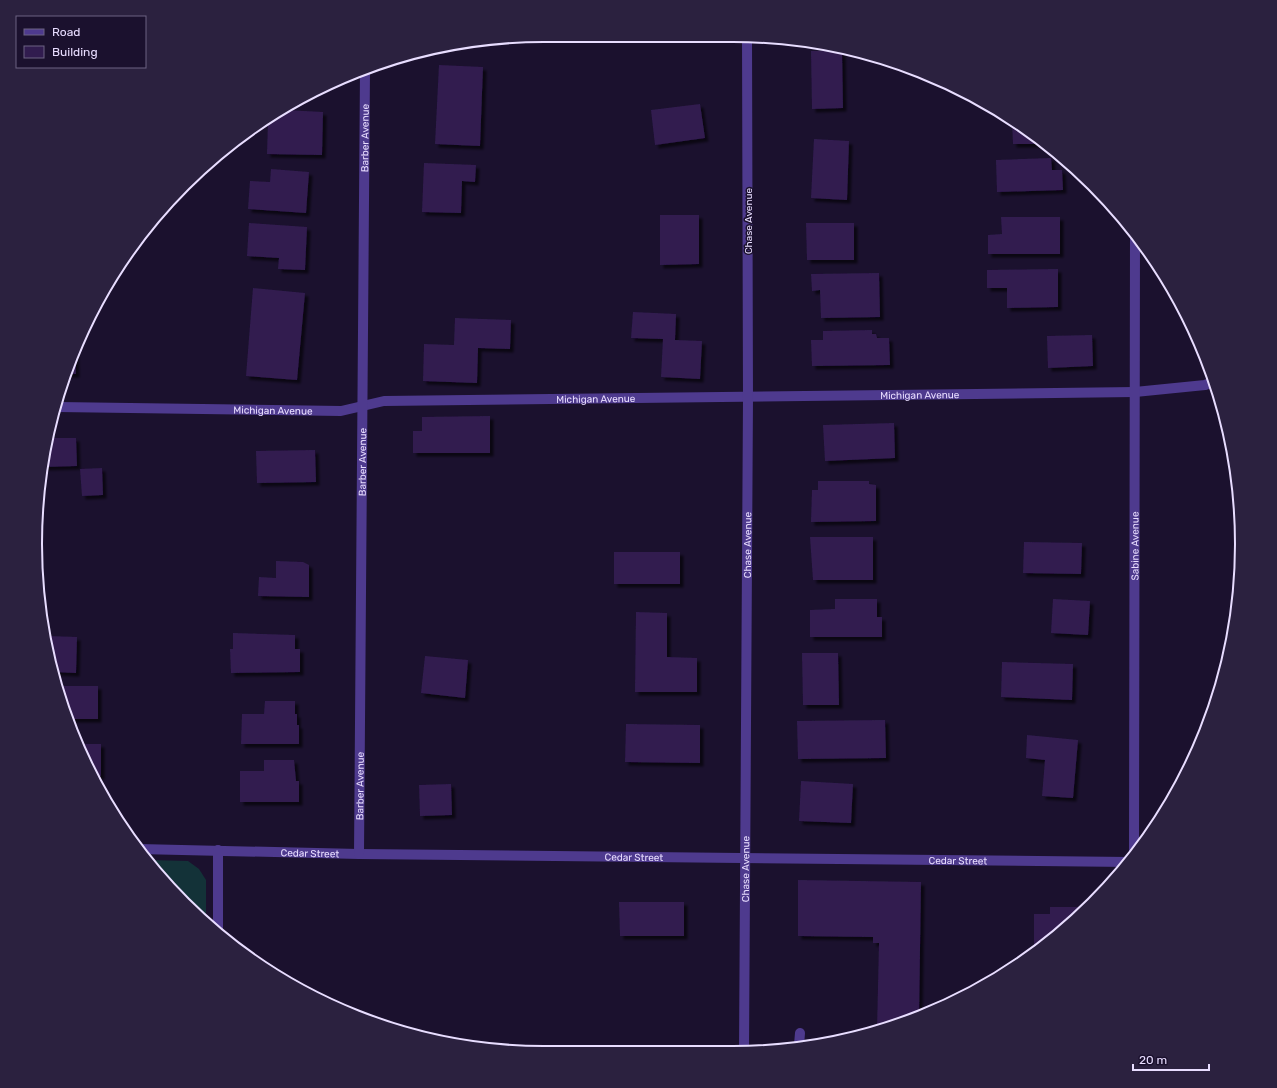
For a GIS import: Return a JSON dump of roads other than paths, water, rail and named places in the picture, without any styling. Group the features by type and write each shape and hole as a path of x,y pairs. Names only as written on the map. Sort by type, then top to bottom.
{"street":[{"name":"Chase Avenue","path":"744,1046 748,398 747,42"},
{"name":"Barber Avenue","path":"359,854 365,75"},
{"name":"Sabine Avenue","path":"1134,846 1135,244"},
{"name":"Michigan Avenue","path":"61,407 341,411 384,402 1135,392 1208,384"},
{"name":"Cedar Street","path":"145,849 359,854 1121,862"},
{"path":"218,850 218,925"},
{"path":"799,1042 800,1033"}]}
